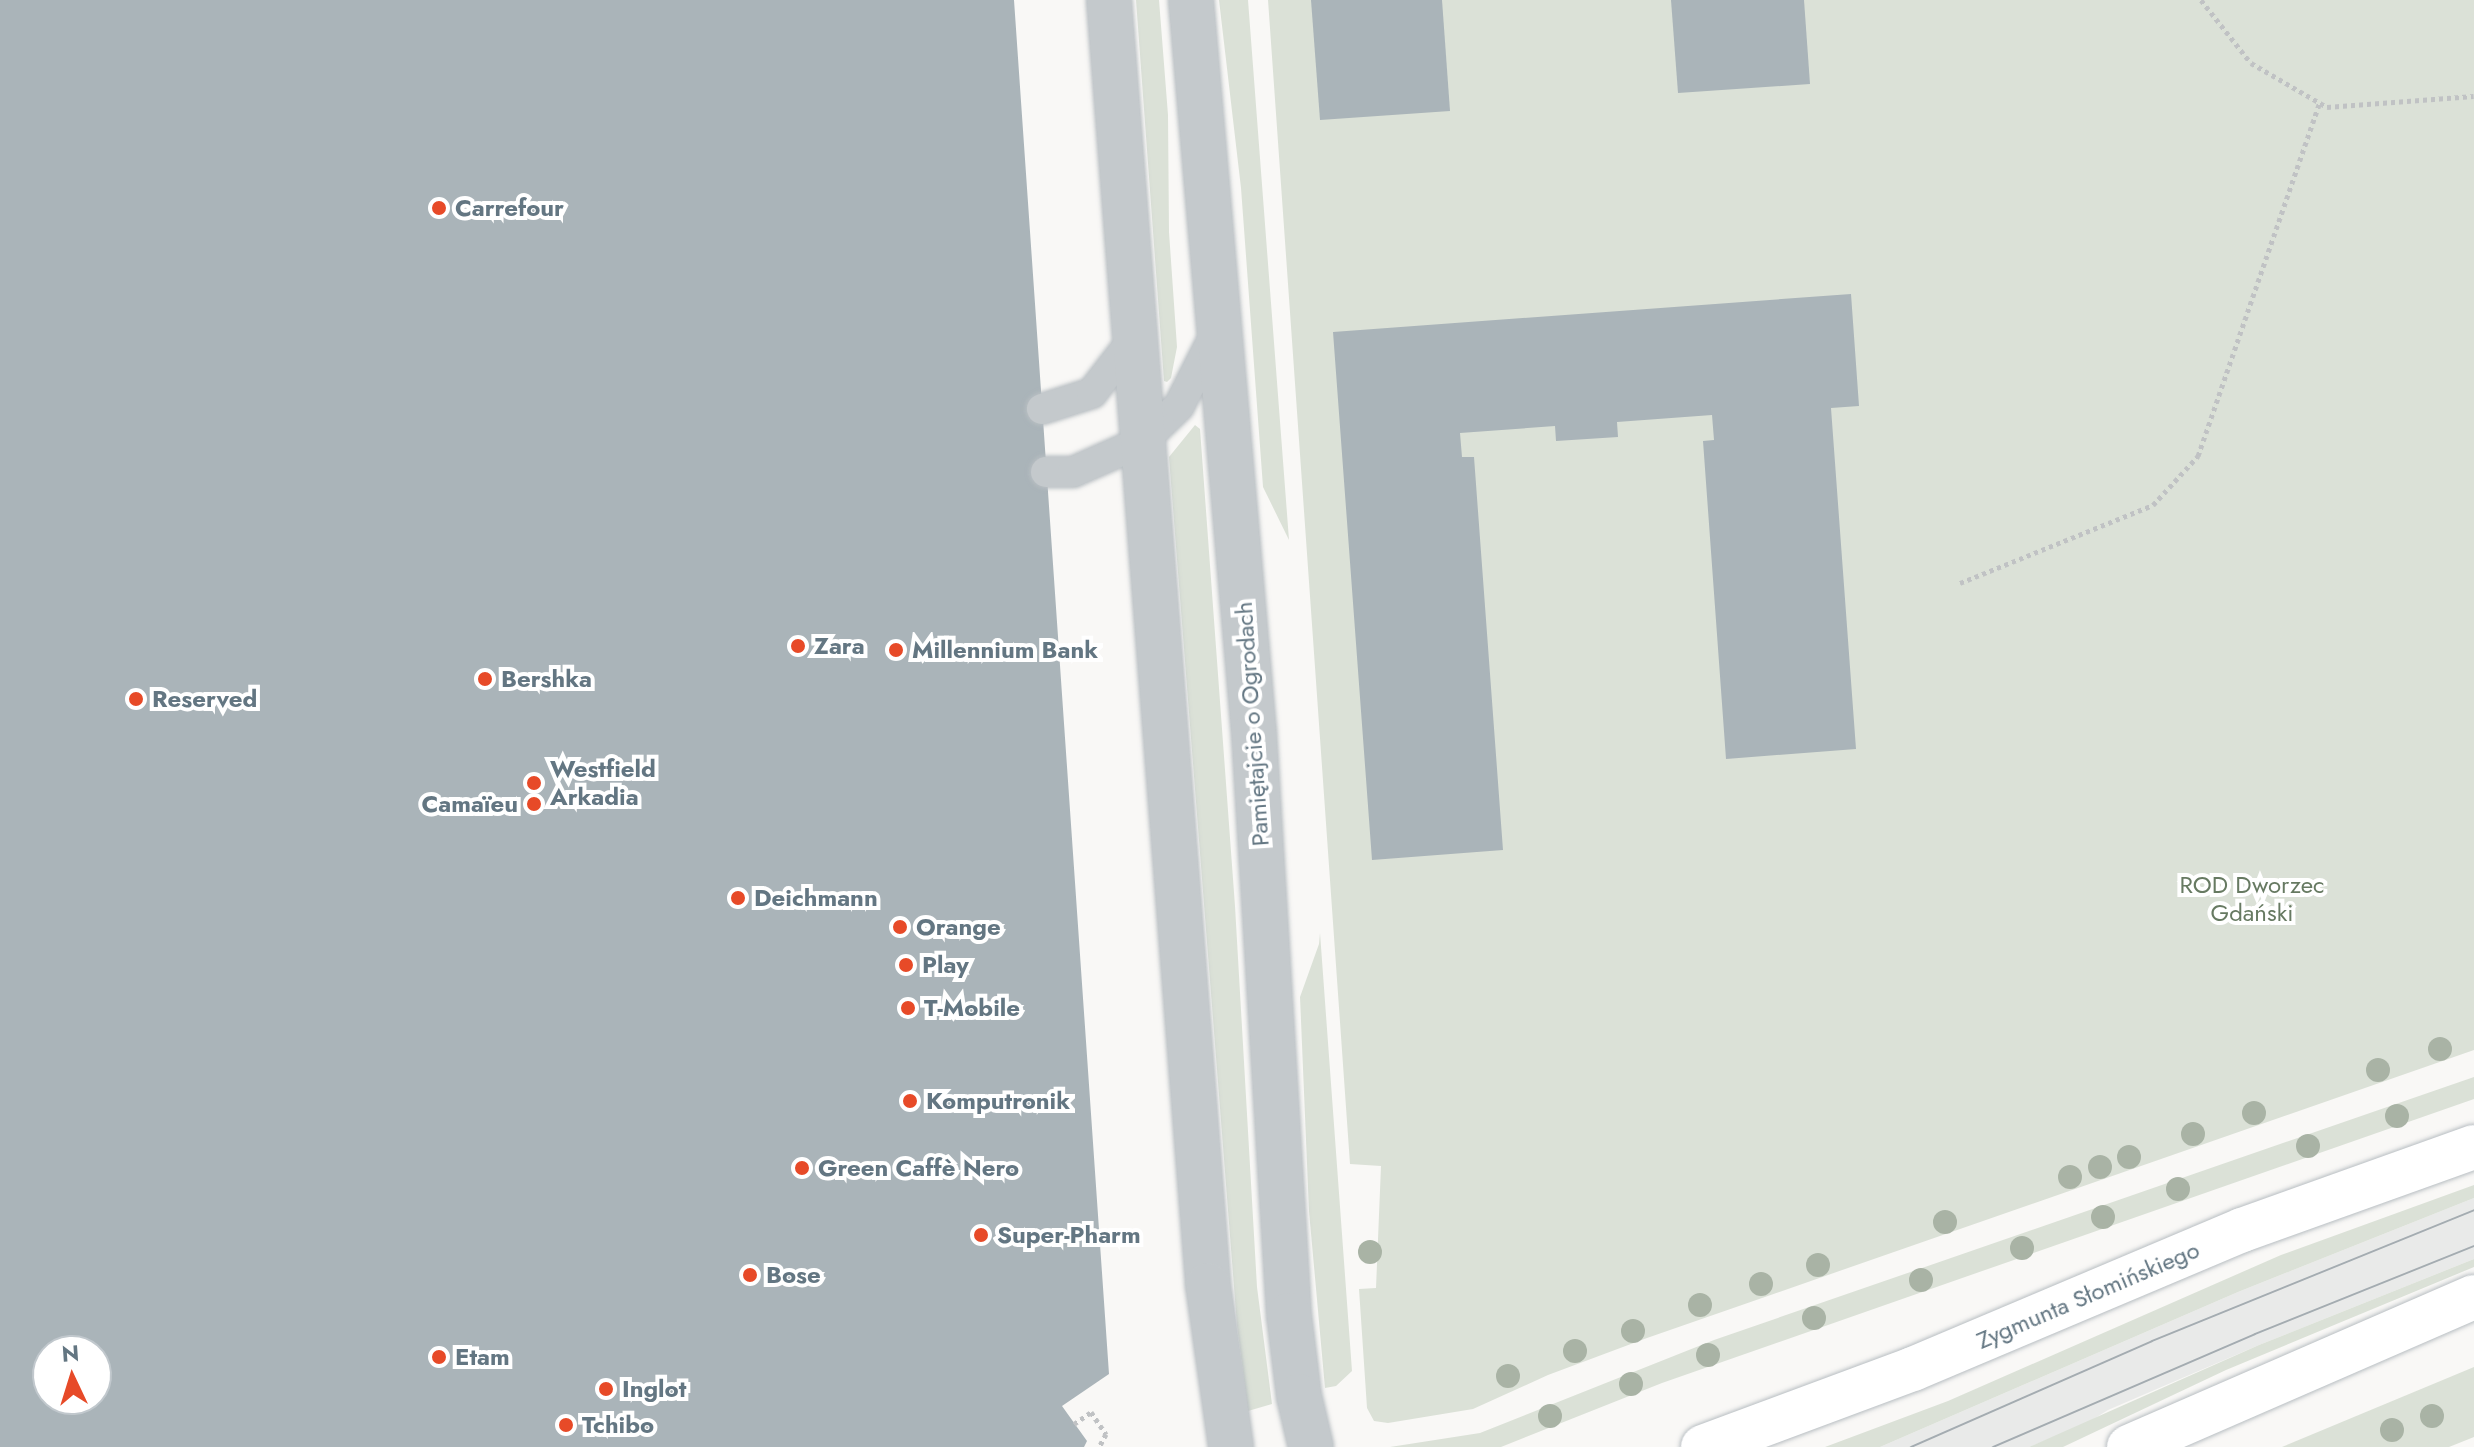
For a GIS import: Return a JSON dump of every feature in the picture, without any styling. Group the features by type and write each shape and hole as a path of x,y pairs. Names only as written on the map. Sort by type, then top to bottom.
{"main road":[{"name":"Zygmunta Słomińskiego","path":"1703,1447 1927,1364 2255,1224 2474,1147"},
{"path":"2129,1447 2474,1297"}],"street":[{"path":"1109,0 1208,1285 1231,1447"},
{"name":"Pamiętajcie o Ogrodach","path":"1191,0 1254,733 1287,1302 1299,1396 1311,1447"}],"lane":[{"path":"1046,472 1073,472 1143,441 1179,406 1219,326"},
{"path":"1042,409 1092,393 1136,336"}],"path":[{"path":"2201,0 2251,63 2327,107 2474,96"},
{"path":"1960,583 2153,505 2198,456 2320,102"},
{"path":"1074,1424 1091,1412 1106,1434 1099,1447"}],"shaded area":[{"path":"2474,1198 2474,1259 2259,1345 2108,1410 2084,1425 2029,1447 1880,1447 2238,1292"}],"green space":[{"path":"1136,0 1159,0 1168,115 1169,232 1177,347 1171,378 1167,382 1164,381"},
{"path":"1219,0 1248,0 1289,540 1263,487 1241,188"},
{"name":"ROD Dworzec Gdański","path":"1268,0 2474,0 2474,1050 1647,1338 1548,1375 1473,1409 1388,1423 1374,1421 1367,1408 1359,1289 1376,1288 1381,1166 1350,1164"},
{"path":"1195,425 1200,429 1235,906 1257,1287 1272,1404 1248,1411 1237,1325 1169,457"},
{"path":"1320,933 1352,1371 1336,1386 1325,1388 1309,1211 1300,997"},
{"path":"2474,1077 2474,1099 1662,1383 1501,1447 1390,1447 1480,1433 1714,1340"},
{"path":"2474,1185 2474,1198 2238,1292 1880,1447 1825,1447 1948,1401 2281,1255"},
{"path":"2474,1259 2474,1267 2226,1370 2063,1447 2029,1447 2259,1345"},
{"path":"2474,1367 2474,1437 2449,1447 2282,1447"}],"building":[{"name":"Westfield Arkadia","path":"0,0 1014,0 1109,1374 1062,1406 1087,1441 1084,1447 0,1447"},
{"path":"1311,0 1442,0 1450,111 1320,120"},
{"path":"1671,0 1804,0 1810,84 1678,93"},
{"path":"1851,294 1859,406 1831,408 1856,749 1726,759 1703,441 1714,440 1712,415 1617,422 1618,437 1556,441 1555,426 1460,433 1462,457 1474,457 1503,850 1372,860 1333,332"}],"tram line":[{"path":"1911,1447 2152,1341 2474,1210"},
{"path":"1993,1447 2255,1334 2474,1246"}],"place":[{"name":"Carrefour","path":"439,208"},
{"name":"Zara","path":"798,646"},
{"name":"Millennium Bank","path":"896,650"},
{"name":"Bershka","path":"485,679"},
{"name":"Reserved","path":"136,699"},
{"name":"Westfield Arkadia","path":"534,783"},
{"name":"Camaïeu","path":"534,804"},
{"name":"Deichmann","path":"738,898"},
{"name":"Orange","path":"900,927"},
{"name":"Play","path":"906,965"},
{"name":"T-Mobile","path":"908,1008"},
{"name":"Komputronik","path":"910,1101"},
{"name":"Green Caffè Nero","path":"802,1168"},
{"name":"Super-Pharm","path":"981,1235"},
{"name":"Bose","path":"750,1275"},
{"name":"Etam","path":"439,1357"},
{"name":"Inglot","path":"606,1389"},
{"name":"Tchibo","path":"566,1425"}]}
